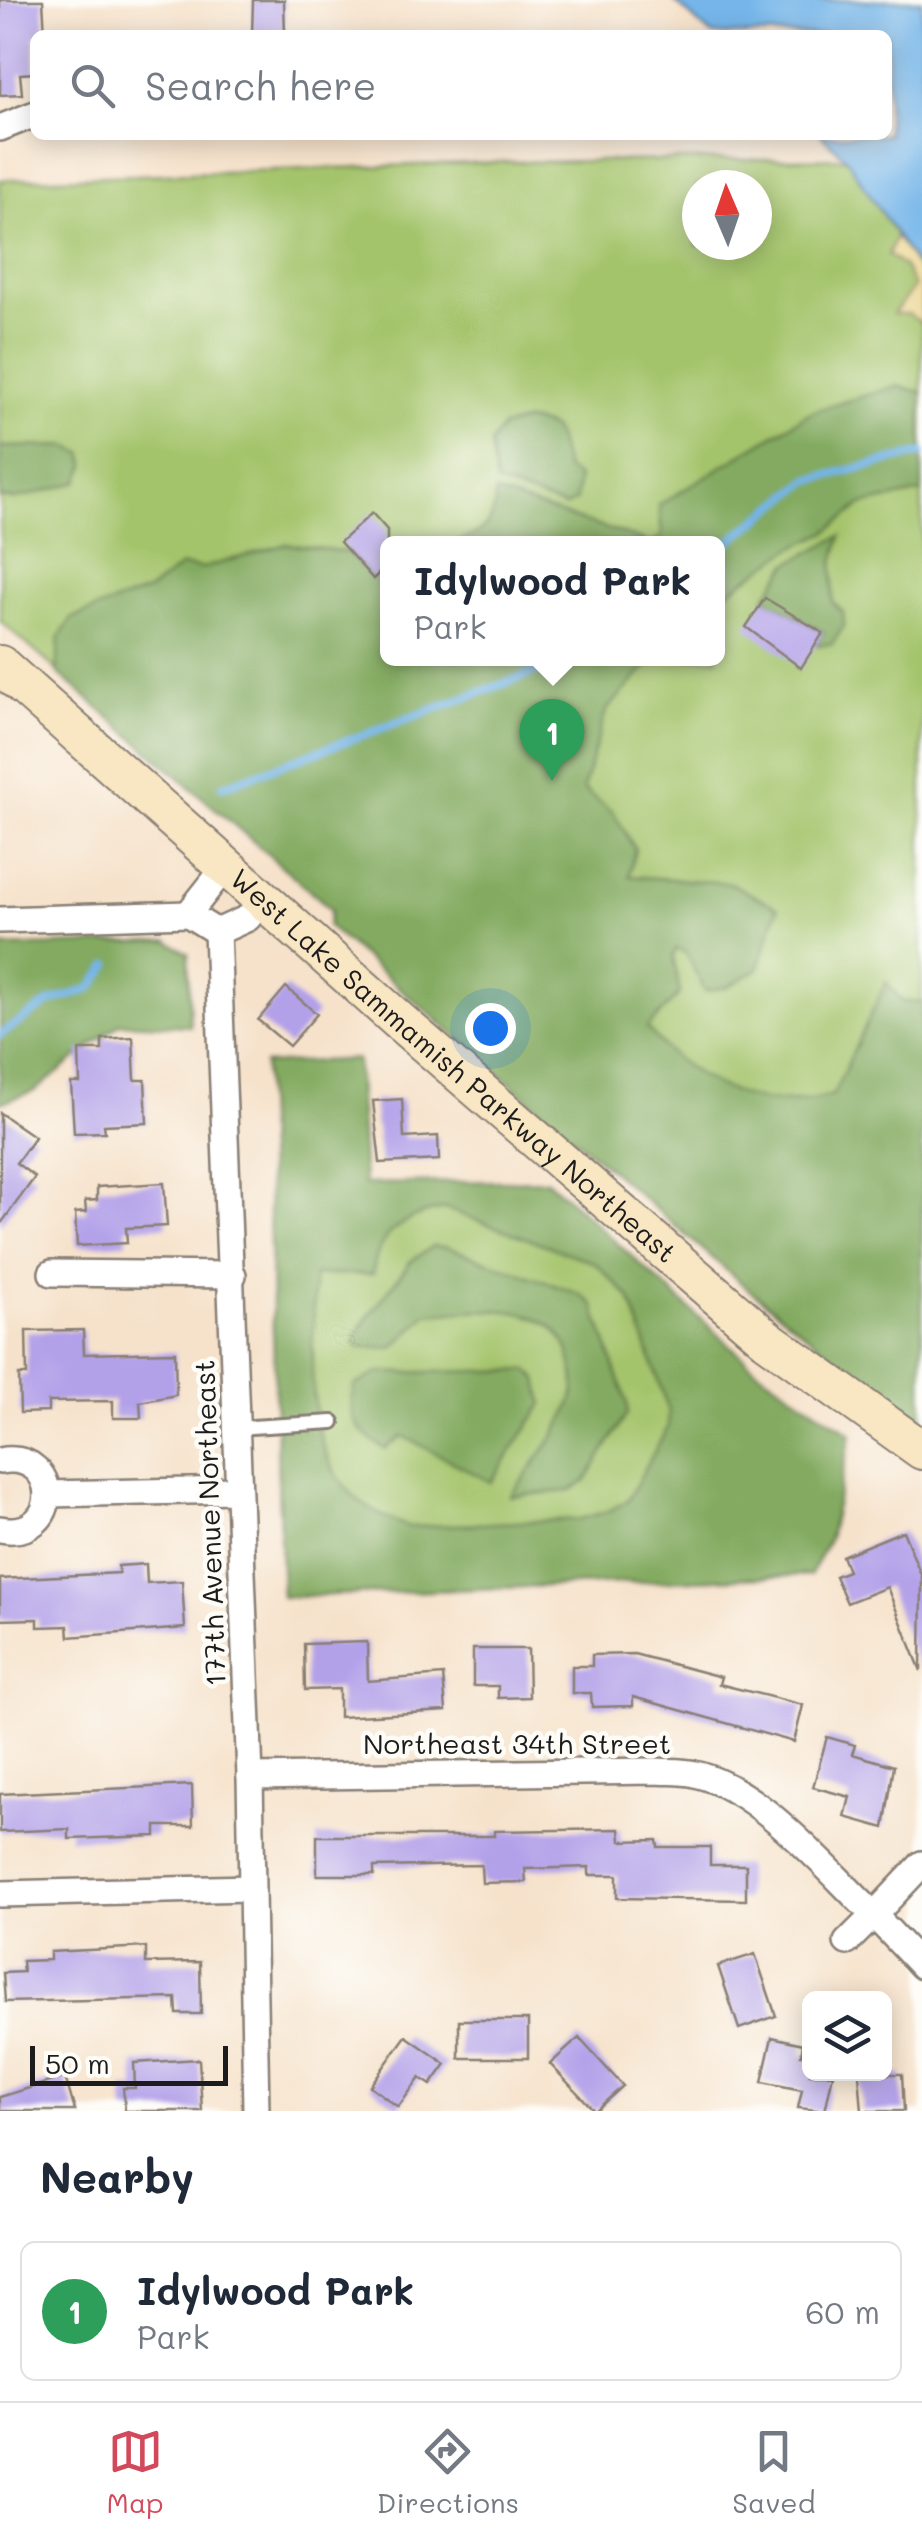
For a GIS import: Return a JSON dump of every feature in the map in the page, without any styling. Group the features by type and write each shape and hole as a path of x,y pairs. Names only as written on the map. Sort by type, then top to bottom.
{"main road":[{"name":"West Lake Sammamish Parkway Northeast","path":"0,665 767,1339 922,1450"}],"street":[{"path":"0,128 30,116"},
{"path":"188,914 226,866"},
{"path":"0,920 188,914 217,932 248,918 263,900"},
{"name":"177th Avenue Northeast","path":"217,932 250,1777 256,2111"},
{"path":"52,1272 232,1275"},
{"path":"0,1462 22,1461 32,1466 48,1494"},
{"path":"48,1494 237,1490"},
{"path":"0,1529 13,1531 34,1524 48,1494"},
{"name":"Northeast 34th Street","path":"250,1777 656,1770 697,1774 739,1794 775,1821 922,1966"},
{"path":"847,1942 922,1864"},
{"path":"0,1894 251,1888"}],"lane":[{"path":"236,1428 334,1422"}],"green space":[{"path":"846,158 922,275 922,1419 865,1381 746,1287 328,926 331,910 321,900 0,621 0,180 496,162"},
{"path":"896,386 922,392 922,492 861,505 827,532 792,548 725,594 725,536 662,536 659,505 811,412"},
{"path":"525,421 547,426 556,434 566,469 578,478 576,501 565,507 496,483 490,444 502,427"},
{"path":"66,446 83,453 86,465 78,482 16,499 0,498 0,447"},
{"path":"495,493 629,536 471,536 486,526"},
{"path":"841,536 833,566 833,603 843,612 844,626 832,644 816,645 823,632 765,598 788,564"},
{"path":"286,544 348,552 373,579 380,572 380,666 648,666 606,711 583,789 614,813 635,849 629,876 730,883 778,908 758,969 727,987 705,991 686,953 676,949 673,957 680,993 647,1028 685,1065 729,1090 753,1098 805,1100 833,1095 886,982 903,1002 922,1001 922,1419 865,1381 746,1287 328,926 331,910 321,900 57,672 59,638 72,618 150,590 181,566 203,568"},
{"path":"168,941 188,953 190,1026 120,1023 35,1091 0,1103 0,947"},
{"path":"357,1059 364,1184 547,1180 756,1369 851,1434 829,1538 810,1575 282,1597 264,1064","holes":["446,1209 595,1263 630,1298 669,1412 668,1427 627,1501 580,1519 410,1527 371,1509 345,1486 327,1457 317,1424 313,1389 314,1275 373,1274 380,1247 396,1228 419,1216"]},
{"path":"547,1180 756,1369 851,1434 829,1538 810,1575 282,1597 269,1190"},
{"path":"433,1246 447,1247 580,1294 593,1304 627,1403 627,1414 585,1482 569,1491 511,1496 554,1436 574,1392 569,1353 560,1335 546,1323 509,1311 427,1314 393,1348 358,1347 355,1339 360,1328 411,1261"},
{"path":"528,1370 538,1379 543,1404 491,1482 403,1436 385,1449 361,1430 353,1416 355,1385 378,1373"}],"sand":[{"path":"896,236 922,275 922,324 909,314 893,314 914,287 904,267 888,255"}],"water":[{"path":"673,0 922,0 922,275 846,158 826,140 892,140 892,30 706,30"}],"building":[{"path":"0,0 43,0 45,30 30,30 30,73 20,74 22,94 0,95"},
{"path":"253,0 284,0 285,30 252,30"},
{"path":"372,513 387,530 387,536 380,536 380,572 373,579 340,542"},
{"path":"765,598 823,633 801,668 746,627"},
{"path":"286,987 317,1014 289,1046 258,1020"},
{"path":"133,1037 135,1080 145,1080 147,1123 104,1125 105,1132 74,1133 71,1083 80,1083 79,1050 102,1050 102,1039"},
{"path":"402,1099 404,1138 438,1136 439,1160 380,1163 373,1101"},
{"path":"0,1113 35,1137 16,1163 35,1177 0,1225"},
{"path":"164,1183 167,1226 126,1228 127,1243 77,1246 75,1213 86,1212 85,1201 97,1200 97,1187"},
{"path":"83,1330 84,1354 175,1352 176,1395 140,1402 141,1418 113,1418 113,1401 48,1402 48,1412 20,1413 19,1375 27,1375 26,1331"},
{"path":"903,1531 922,1577 921,1671 887,1587 847,1603 835,1576 848,1571 842,1556"},
{"path":"146,1564 147,1583 182,1581 185,1628 69,1637 68,1626 38,1627 38,1619 0,1620 0,1579 119,1573 118,1566"},
{"path":"367,1642 368,1681 443,1675 446,1711 339,1717 339,1689 305,1690 304,1644"},
{"path":"473,1649 528,1649 529,1697 498,1698 498,1686 473,1686"},
{"path":"634,1654 721,1677 719,1684 803,1705 794,1742 633,1697 633,1706 592,1707 591,1693 572,1693 572,1666 592,1666 592,1655"},
{"path":"827,1737 855,1745 852,1754 894,1766 884,1828 845,1817 850,1797 813,1787"},
{"path":"192,1785 193,1826 156,1826 156,1836 69,1839 69,1829 0,1832 0,1794"},
{"path":"620,1829 621,1841 657,1840 658,1847 710,1847 710,1865 746,1865 746,1900 617,1898 617,1875 589,1875 589,1867 525,1869 526,1882 482,1883 481,1865 374,1867 374,1875 317,1875 317,1836 494,1836 494,1831"},
{"path":"146,1947 146,1963 200,1962 201,2014 177,2014 176,1998 5,2002 3,1973 23,1972 22,1961 50,1960 50,1952"},
{"path":"755,1954 776,2016 739,2029 718,1966"},
{"path":"459,2020 528,2020 528,2058 459,2058"},
{"path":"406,2036 446,2064 431,2085 420,2078 398,2107 370,2086"},
{"path":"772,2037 802,2044 802,2081 831,2081 825,2111 798,2108 802,2090 762,2082"},
{"path":"579,2038 623,2086 595,2111 550,2064"},
{"path":"199,2059 202,2111 125,2111 123,2088 135,2088 134,2063"},
{"path":"892,2074 902,2074 904,2111 862,2111 860,2081 892,2081"},
{"path":"65,2077 75,2111 0,2111 0,2097"}],"waterway":[{"path":"725,545 809,480 922,453"},
{"path":"223,786 552,666"},
{"path":"0,1035 50,1002 90,989 109,965"}],"place":[{"name":"Idylwood Park","path":"552,781"}]}
